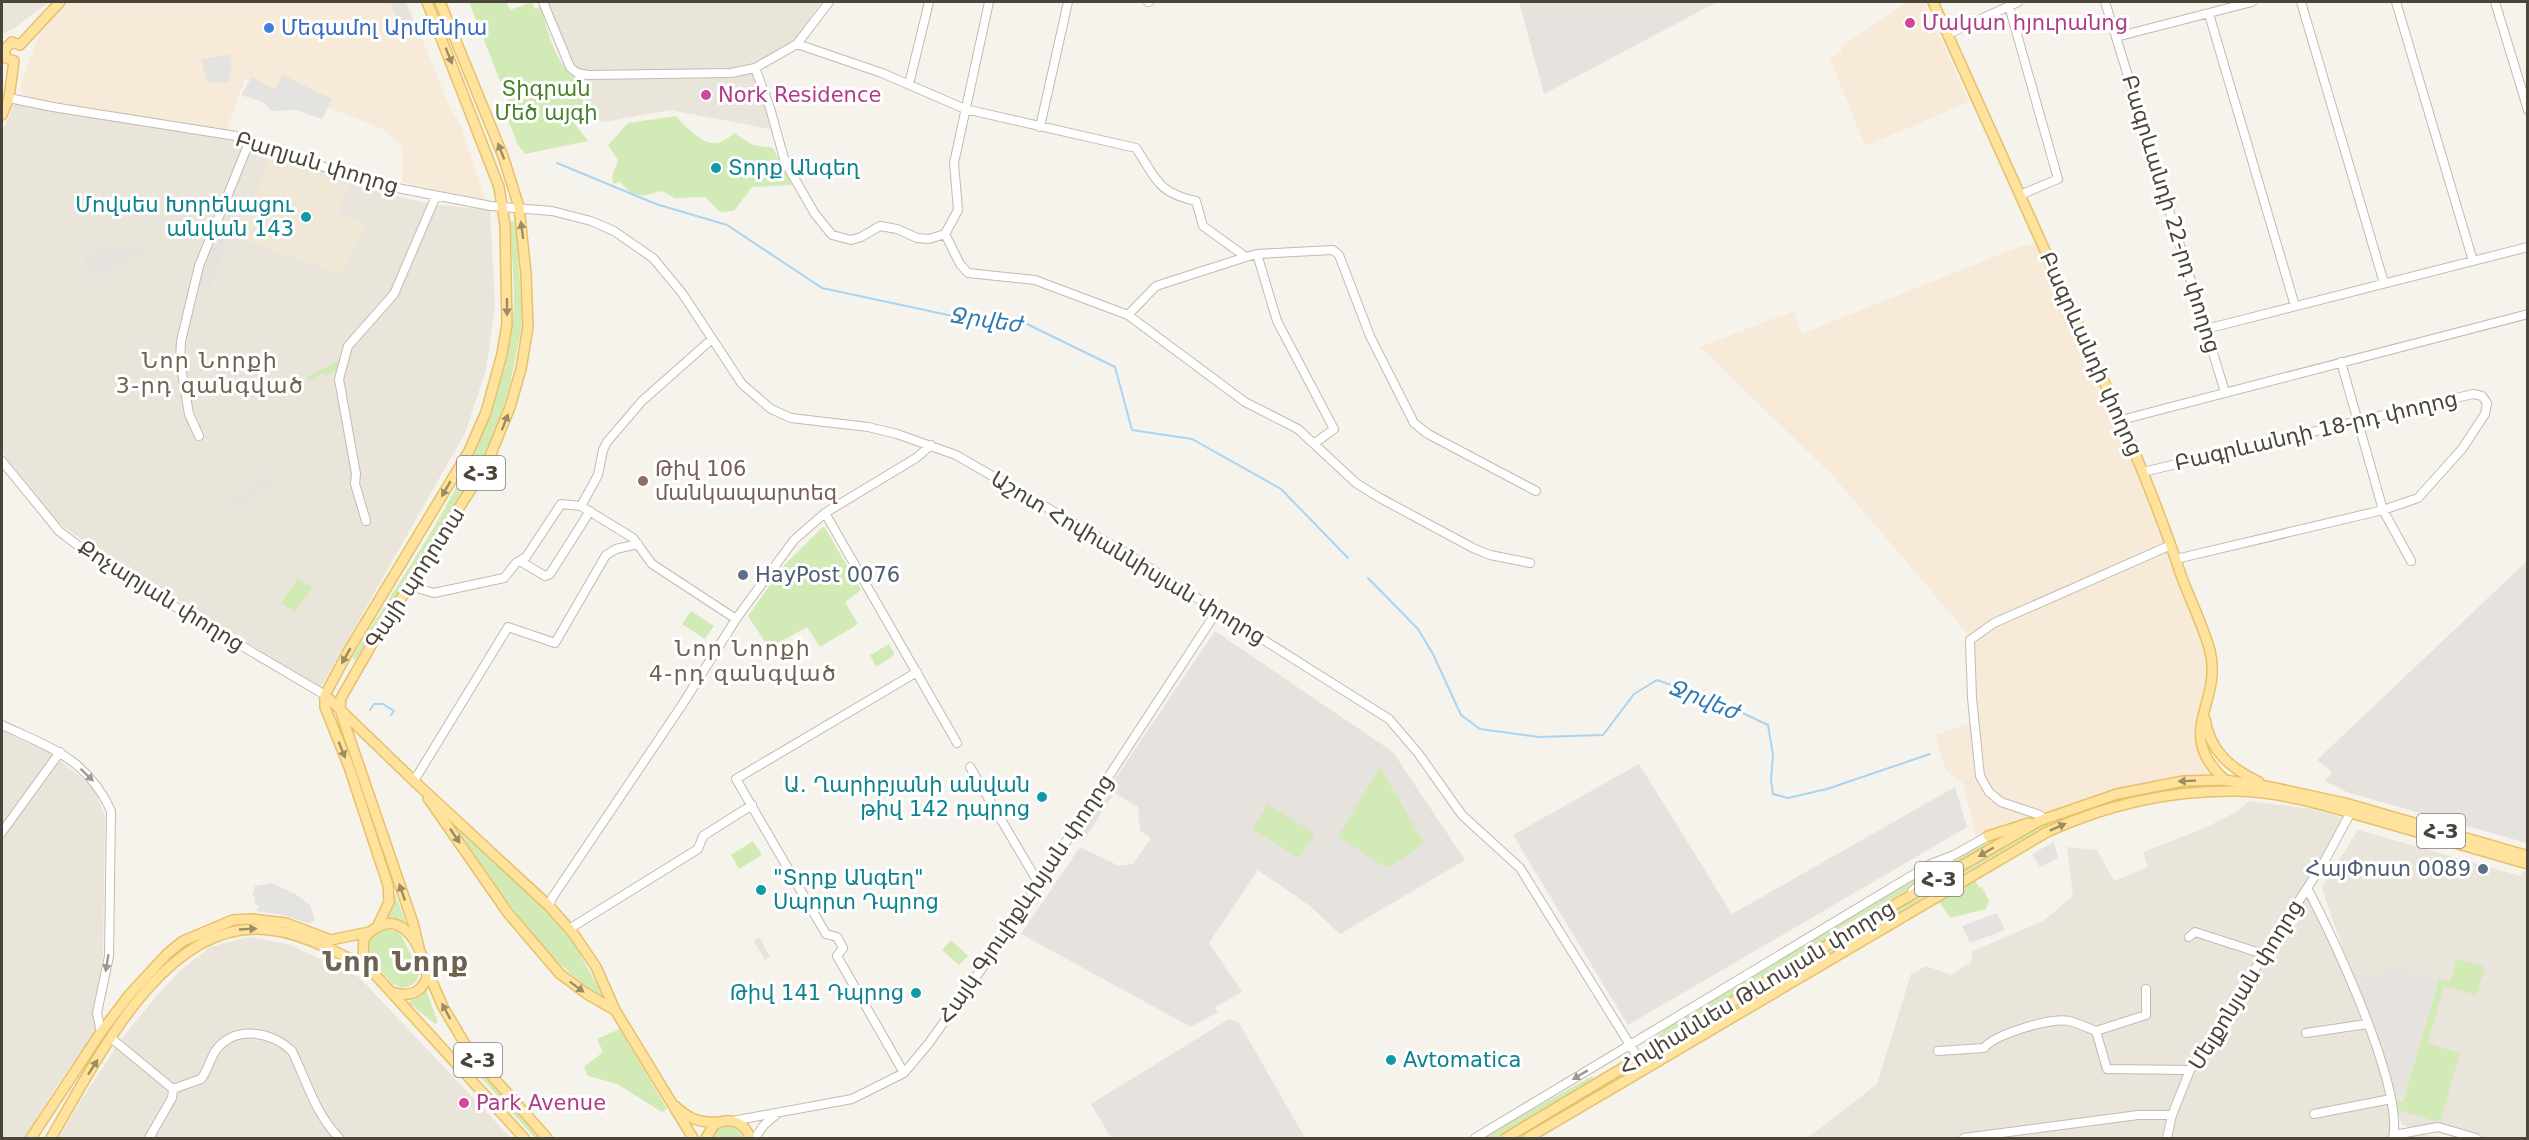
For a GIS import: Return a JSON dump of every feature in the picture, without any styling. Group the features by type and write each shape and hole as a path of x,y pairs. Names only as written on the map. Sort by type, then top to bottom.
{"main road":[{"path":"20,45 60,2"},
{"name":"Գայի պողոտա","path":"325,695 469,451 486,412 502,354 507,324 505,225 499,187 489,156 427,2"},
{"name":"Գայի պողոտա","path":"340,708 345,689 487,464 510,407 521,369 528,327 526,274 519,207 503,156 440,2"},
{"name":"Բագրևանդի փողոց","path":"1933,2 2121,420 2171,544 2210,651 2211,670 2204,716 2199,731 2200,744 2214,771 2237,791"},
{"path":"12,42 20,45 22,53 20,58 14,61 6,58 3,50 12,42"},
{"path":"2,115 9,98 14,61"},
{"path":"325,695 325,707 349,766 390,892 389,902 378,926"},
{"name":"Քոչարյան փողոց","path":"325,695 340,708"},
{"path":"340,708 414,781 549,906 569,929 596,967 615,1010 693,1138"},
{"path":"340,708 413,923 418,948"},
{"name":"Բագրևանդի փողոց","path":"2204,716 2211,743 2221,756 2246,776 2266,786"},
{"name":"Հովհաննես Թևոսյան փողոց","path":"1506,1138 1899,902 2041,820 2081,805 2169,783 2224,780 2266,786 2528,856"},
{"path":"2254,793 2266,786"},
{"path":"422,788 508,913 560,974 587,994 615,1010"},
{"name":"Հովհաննես Թևոսյան փողոց","path":"1528,1138 1954,885 2047,832 2084,816 2155,798 2237,791 2353,809 2528,864"},
{"path":"2081,805 2084,816"},
{"path":"1988,836 2041,820"},
{"path":"31,1138 48,1108 101,1032 144,977 183,941 233,920 251,919 286,923 331,940 369,932"},
{"path":"388,922 400,926 411,935 418,948 427,977 421,988 413,994 403,996 391,992 370,969 363,956 364,938 378,926 388,922"},
{"path":"51,1138 77,1090 111,1038 153,982 172,962 200,942 219,934 241,929 283,932 324,947 370,969"},
{"name":"Հ-3","path":"426,968 443,1007 468,1049 548,1138"},
{"name":"Հ-3","path":"391,992 524,1138"},
{"path":"674,1105 692,1120 702,1122 732,1120 740,1123 750,1138"},
{"path":"48,1108 59,1109 63,1118"},
{"path":"706,1138 710,1129 718,1122"}],"street":[{"path":"543,2 564,55 570,67 577,73 731,73 755,68 797,44 829,2"},
{"path":"909,84 929,2"},
{"path":"755,68 770,108 785,162 815,214 831,235 851,240 880,226 897,229 917,238 945,234 958,210 954,163 989,2"},
{"path":"1040,127 1068,2"},
{"path":"1948,34 2018,2"},
{"name":"Բագրևանդի 22-րդ փողոց","path":"2105,2 2224,392"},
{"path":"2116,37 2252,2"},
{"path":"2301,2 2384,283"},
{"path":"2396,2 2473,261"},
{"path":"2494,2 2528,110"},
{"path":"2009,6 2058,179 2020,195"},
{"path":"2209,14 2295,306"},
{"path":"797,44 882,73 965,109 1136,148 1156,183 1177,197 1196,201 1203,226 1246,257"},
{"name":"Բաղյան փողոց","path":"9,98 250,140 333,170 392,187 436,196 519,207"},
{"path":"200,436 189,414 180,360 181,341 199,266 250,140"},
{"path":"366,521 355,484 356,474 339,379 348,346 394,294 436,196"},
{"name":"Աշոտ Հովհաննիսյան փողոց","path":"519,207 552,211 591,221 637,245 653,258 671,278 742,384 771,409 790,418 868,427 931,445 956,455 1107,542 1389,719 1418,753 1462,815 1520,868 1645,1069"},
{"path":"945,234 960,264 968,273 1035,280 1128,315 1245,402 1298,429 1356,483 1382,500 1473,548 1490,555 1530,563"},
{"path":"2206,329 2528,247"},
{"path":"1128,315 1156,286 1246,257 1257,254 1333,250 1339,255 1370,336 1414,423 1428,434 1536,491"},
{"path":"1257,254 1277,321 1334,429 1315,443"},
{"path":"2121,420 2528,314"},
{"path":"581,506 598,474 607,442 642,401 712,339"},
{"path":"2341,362 2383,510 2411,561"},
{"name":"Բագրևանդի 18-րդ փողոց","path":"2143,472 2356,420 2473,394 2482,396 2487,403 2486,414 2462,448 2418,498 2383,510"},
{"path":"549,906 552,898 682,705 736,619 794,540 825,513 916,458 931,445"},
{"name":"Քոչարյան փողոց","path":"2,460 59,531 98,561 325,695"},
{"path":"409,586 434,593 504,578 520,561 561,504 581,506 633,537 652,564 736,619"},
{"path":"2176,560 2383,510"},
{"path":"520,561 545,576 550,573 590,511"},
{"path":"825,513 957,743"},
{"path":"414,781 508,627 555,643 606,555 616,549 638,544"},
{"path":"2041,820 2040,815 2001,802 1989,792 1980,776 1972,698 1970,640 1994,623 2171,544"},
{"name":"Հայկ Գյուլիքևխյան փողոց","path":"732,1120 852,1099 904,1073 929,1043 987,962 1217,611"},
{"path":"904,1073 837,956 843,948 837,936 826,934 736,779 917,672"},
{"path":"2,725 60,752 92,779 101,790 111,811 109,956 97,1013 101,1032"},
{"path":"2,832 60,752"},
{"path":"970,767 1039,884"},
{"path":"569,929 698,849 703,836 752,805"},
{"name":"Մելքոնյան փողոց","path":"2167,1138 2172,1114 2190,1070 2342,832 2353,809"},
{"path":"1475,1138 1931,864 1954,855 1988,836"},
{"path":"1899,902 1954,855"},
{"path":"2307,888 2326,923 2382,1066 2391,1099 2394,1137 2438,1127 2476,1138"},
{"path":"2188,937 2195,932 2263,954"},
{"path":"1938,1051 1984,1048 1989,1041 2016,1029 2067,1020 2096,1031 2146,1016 2146,989"},
{"path":"2306,1033 2367,1024"},
{"path":"2096,1031 2107,1069 2190,1070"},
{"path":"173,1089 201,1079 216,1049 231,1038 251,1033 268,1037 286,1045 292,1051 315,1107 326,1125 339,1138"},
{"path":"111,1038 173,1089"},
{"path":"149,1138 172,1098 173,1089"},
{"path":"2314,1114 2391,1099"},
{"path":"754,1138 770,1118 778,1113"},
{"path":"1964,1138 2138,1115 2172,1114"}],"shaded area":[{"path":"2,2 49,2 13,29 2,34"},
{"path":"65,2 407,2 451,110 461,126 486,201 402,182 402,146 381,128 282,90 274,92 245,79 226,131 31,99 20,92 21,84 43,24"},
{"path":"390,2 405,2 416,27 403,32"},
{"path":"547,2 821,2 795,40 752,67 766,97 770,129 670,110 605,122 584,119 587,81 570,63"},
{"path":"1519,2 1717,2 1544,94"},
{"path":"1907,2 1924,2 1969,102 1865,146 1830,58 1842,52 1841,47"},
{"path":"229,54 232,66 229,82 208,83 201,60"},
{"path":"283,75 332,99 322,119 295,110 271,111 265,103 241,95 252,77 274,89"},
{"path":"14,104 231,139 390,194 430,204 490,210 495,305 486,370 465,433 321,687 95,550 58,522 2,452 2,132"},
{"path":"270,158 349,186 338,214 366,224 342,275 238,238"},
{"path":"219,231 230,235 209,290 198,286"},
{"path":"2036,244 2113,410 2209,650 2209,669 2195,738 2211,776 2173,778 2134,785 1976,836 1963,783 1947,772 1935,735 1970,723 1967,633 1834,477 1700,347 1794,311 1802,334 2022,246"},
{"path":"117,246 132,247 143,251 139,257 131,256 94,279 83,260 91,254"},
{"path":"270,477 274,484 234,507 230,500"},
{"path":"2527,561 2527,843 2349,793 2325,781 2332,772 2317,760"},
{"path":"1215,631 1393,752 1465,860 1340,934 1310,906 1258,870 1209,943 1242,992 1215,1007 1218,1012 1191,1027 1021,934 1080,847 1119,866 1133,864 1151,838 1140,831 1138,807 1108,789"},
{"path":"2,731 49,752 94,788 105,816 103,954 93,1016 96,1030 53,1092 25,1138 2,1138"},
{"path":"1639,764 1732,914 1955,787 1967,827 1628,1025 1513,835"},
{"path":"1106,791 1113,795 1083,841 1077,837"},
{"path":"2250,801 2311,809 2344,818 2318,865 2302,887 2344,975 2371,1042 2398,1131 2451,1138 1808,1138 1877,1084 1911,974 1926,966 1951,975 1971,962 1973,951 2043,921 2073,896 2067,847 2097,850 2114,881 2148,867 2143,852 2203,829 2234,813"},
{"path":"2358,830 2521,876 2523,871 2527,872 2527,1138 2459,1138 2402,1125 2322,888"},
{"path":"2054,842 2058,858 2040,867 2032,854"},
{"path":"272,883 297,895 310,905 315,919 310,924 283,915 256,911 259,907 254,903 256,898 252,895 255,886"},
{"path":"1997,913 2005,930 1970,943 1962,926"},
{"path":"249,937 288,944 359,977 511,1138 59,1138 123,1037 158,994 180,971 210,947"},
{"path":"759,937 770,957 765,960 754,941"},
{"path":"2386,965 2437,980 2403,1098 2395,1096 2386,1063 2354,973 2381,981"},
{"path":"1229,1019 1239,1023 1305,1138 1111,1138 1091,1104"}],"green space":[{"name":"Տիգրան Մեծ այգի","path":"469,2 506,2 510,10 532,2 535,9 540,7 560,60 574,77 584,83 582,111 574,123 588,141 525,154 518,145 502,104 508,101"},
{"path":"676,116 696,135 709,142 721,142 734,133 753,145 773,148 792,185 752,187 734,211 720,212 705,197 675,198 662,191 639,195 630,192 620,182 613,184 612,177 618,160 608,145 628,123"},
{"path":"516,221 521,331 500,418 475,477 355,660 352,657 452,495 491,409 505,364 513,318 514,282 510,222"},
{"path":"342,359 339,370 326,376 324,373 309,381 307,377"},
{"path":"824,526 861,590 845,602 858,624 820,647 807,627 769,648 748,616 785,564"},
{"path":"298,578 312,588 295,612 281,603"},
{"path":"691,611 714,626 705,639 682,624"},
{"path":"889,644 894,653 893,656 876,667 870,655"},
{"path":"1380,767 1424,843 1391,867 1381,865 1338,836"},
{"path":"2188,785 2188,789 2142,796 2092,809 2091,806"},
{"path":"1268,804 1315,834 1299,858 1252,829"},
{"path":"2071,813 2072,816 2018,842 1666,1052 1664,1049 2004,845 2047,822"},
{"path":"2016,829 1925,882 1968,851"},
{"path":"461,830 542,907 573,942 605,999 561,965 542,945 491,878 459,832"},
{"path":"753,841 762,855 739,869 731,855"},
{"path":"1937,865 1908,889 1835,931 1817,947 1660,1042 1657,1040 1657,1037 1672,1023"},
{"path":"1974,879 1980,888 1982,887 1989,901 1986,909 1950,918 1938,900"},
{"path":"395,893 407,926 397,920 386,919 393,907"},
{"path":"385,929 397,931 401,935 419,970 418,978 409,986 401,987 393,984 372,963 368,954 370,941"},
{"path":"951,940 968,956 959,965 942,950"},
{"path":"2457,959 2485,967 2476,995 2444,986 2428,1043 2460,1053 2441,1119 2434,1121 2395,1109 2397,1101 2403,1102 2439,979 2450,982"},
{"path":"426,990 438,1022 435,1024 408,1002 421,996"},
{"path":"620,1029 667,1109 662,1112 617,1084 588,1076 584,1067 603,1052 597,1039"},
{"path":"460,1049 540,1138 535,1138 457,1051"},
{"path":"1592,1076 1595,1081 1497,1138 1482,1138"},
{"path":"1605,1084 1607,1087 1520,1138 1513,1138"},
{"path":"727,1126 736,1128 744,1138 712,1138 718,1129"}],"waterway":[{"name":"Ջրվեժ","path":"557,163 656,204 727,225 822,288 948,315 1027,324 1115,367 1132,430 1192,439 1281,489 1348,558"},
{"name":"Ջրվեժ","path":"1368,578 1418,629 1433,654 1461,715 1480,729 1539,737 1603,735 1634,694 1657,680 1717,701 1768,725 1773,755 1771,780 1773,794 1788,798 1827,789 1930,754"},
{"path":"370,710 374,704 383,704 394,711 391,715"}],"place":[{"name":"Մակաո հյուրանոց","path":"1910,23"},
{"name":"Մեգամոլ Արմենիա","path":"269,28"},
{"name":"Nork Residence","path":"706,95"},
{"name":"Տորք Անգեղ","path":"716,168"},
{"name":"Մովսես Խորենացու անվան 143","path":"306,217"},
{"name":"Թիվ 106 մանկապարտեզ","path":"643,481"},
{"name":"HayPost 0076","path":"743,575"},
{"name":"Ա․ Ղարիբյանի անվան թիվ 142 դպրոց","path":"1042,797"},
{"name":"ՀայՓոստ 0089","path":"2483,869"},
{"name":"\"Տորք Անգեղ\" Սպորտ Դպրոց","path":"761,890"},
{"name":"Թիվ 141 Դպրոց","path":"916,993"},
{"name":"Avtomatica","path":"1391,1060"},
{"name":"Park Avenue","path":"464,1103"}],"district":[{"name":"Նոր Նորքի 3-րդ զանգված","path":"210,372"},
{"name":"Նոր Նորքի 4-րդ զանգված","path":"743,660"},
{"name":"Նոր Նորք","path":"396,961"}]}
